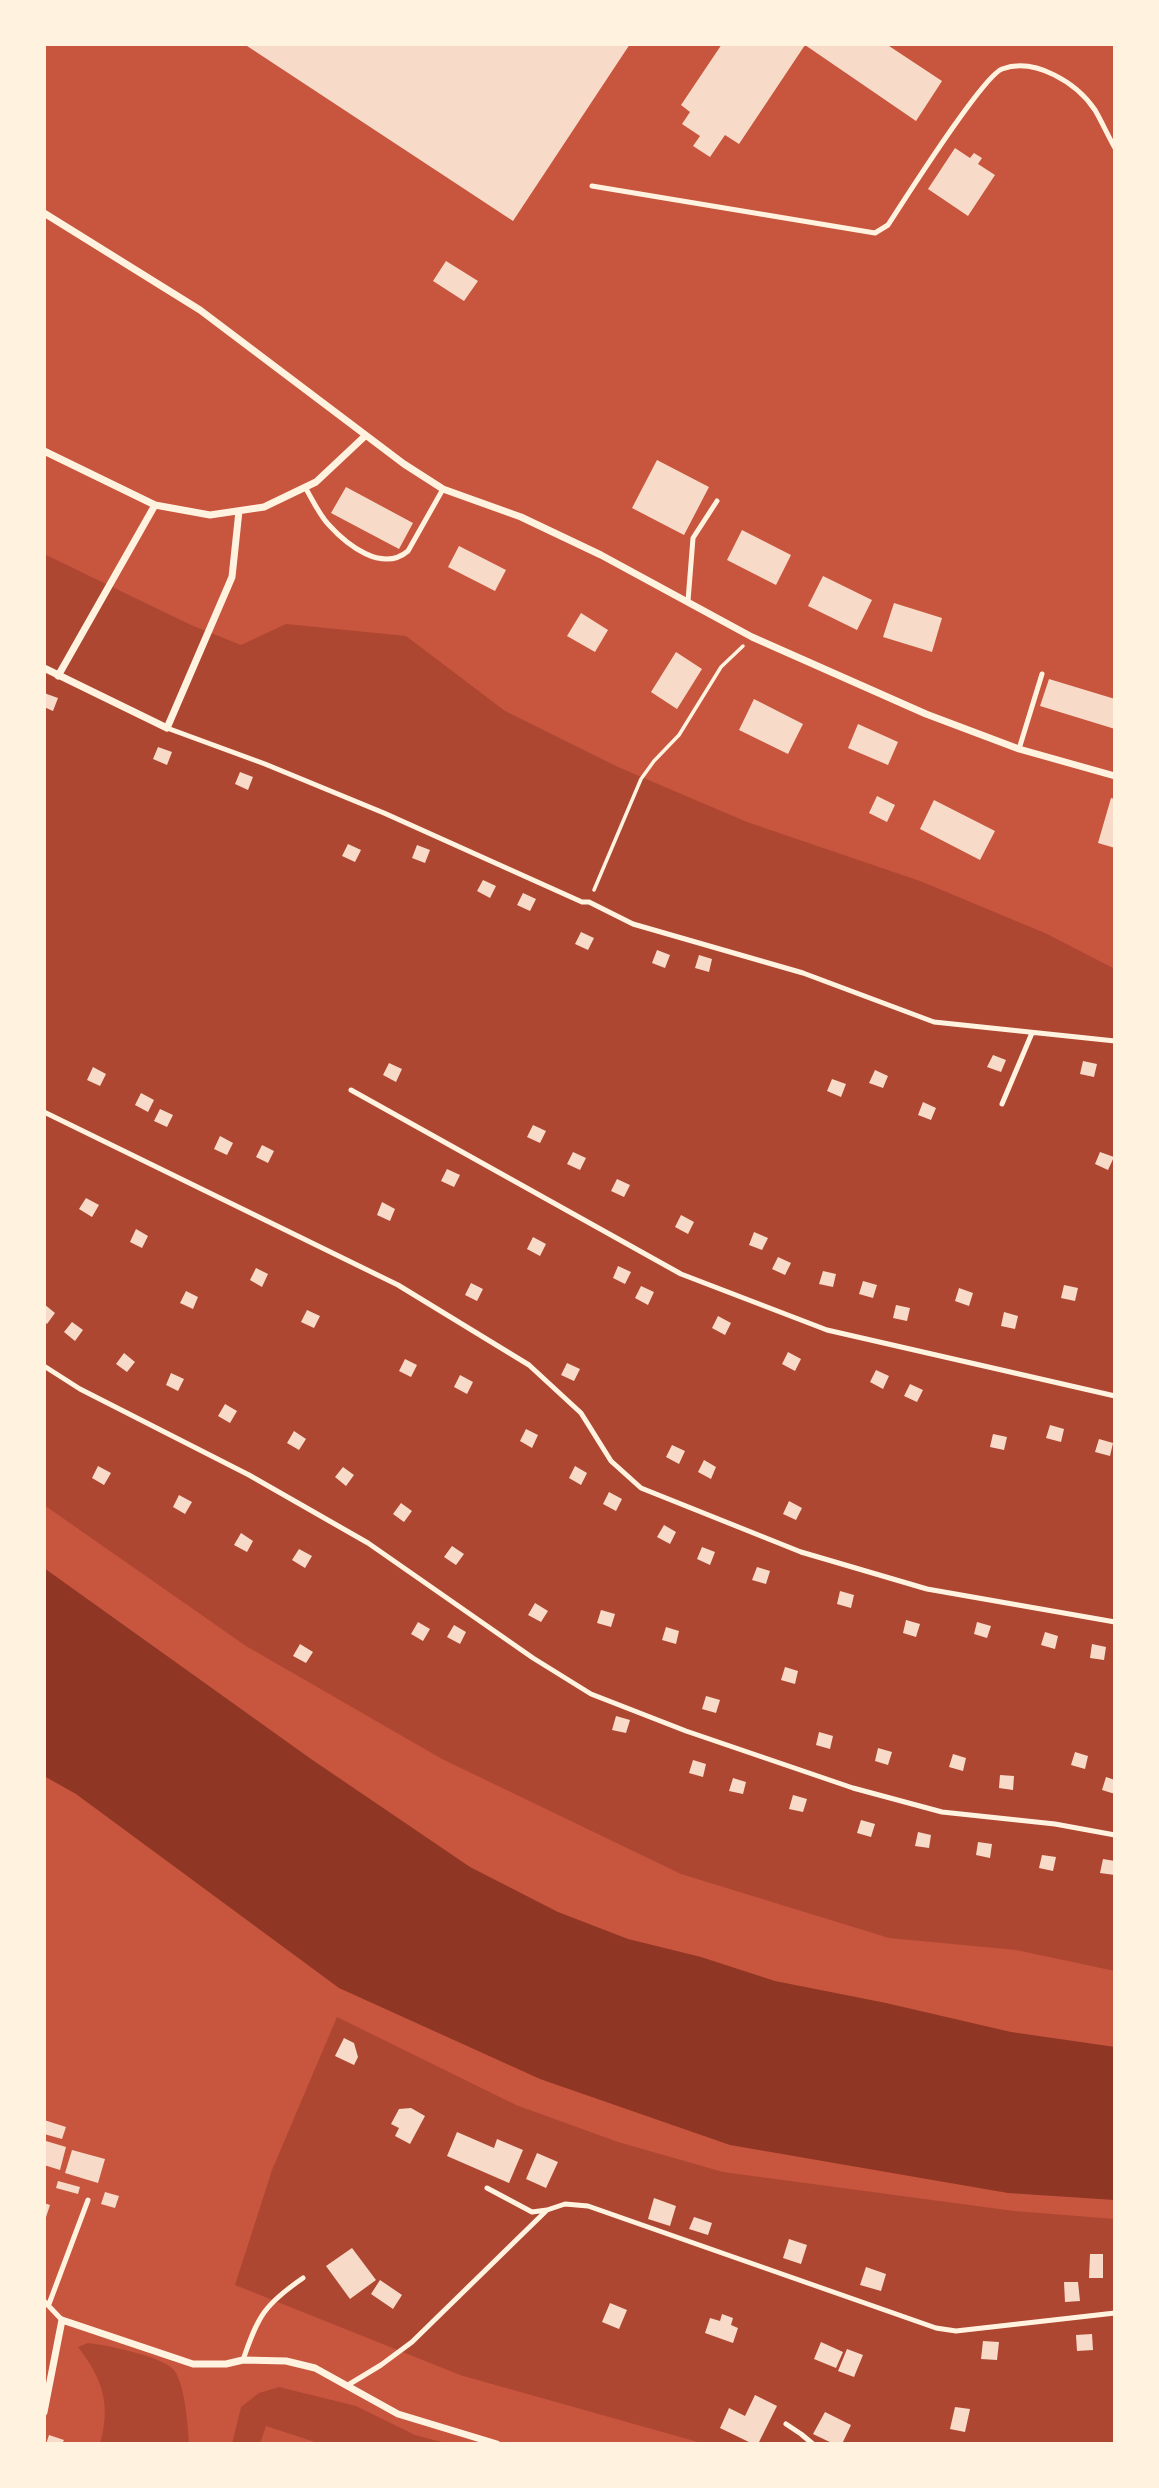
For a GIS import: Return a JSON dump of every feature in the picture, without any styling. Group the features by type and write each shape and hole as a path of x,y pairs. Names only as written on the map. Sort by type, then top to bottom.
{"street":[{"path":"44,212 200,310 365,436 443,489 521,517 601,555 752,637 926,714 1019,748 1115,776"},
{"path":"44,451 155,505 210,515 264,507 316,482 365,436"},
{"path":"58,676 155,505"},
{"path":"44,668 167,728 232,577 239,511"},
{"path":"44,2412 62,2320 193,2364 226,2364 243,2360 286,2361 315,2368 398,2414 497,2444"}],"lane":[{"path":"592,186 876,233 888,225 977,94 1001,70 1028,67 1053,74 1074,88 1094,108 1115,148"},
{"path":"305,487 327,523 358,550 385,561 402,556 408,551 443,489"},
{"path":"688,601 693,538 717,501"},
{"path":"1019,748 1042,674"},
{"path":"167,728 265,764 384,813 634,924 803,973 934,1022 1115,1041"},
{"path":"1002,1104 1032,1033"},
{"path":"351,1090 681,1274 827,1330 1115,1396"},
{"path":"44,1112 398,1284 529,1365 582,1413 611,1461 641,1488 801,1552 927,1590 1115,1622"},
{"path":"44,1366 80,1389 249,1475 368,1543 533,1658 591,1694 686,1731 853,1788 942,1812 1055,1824 1115,1835"},
{"path":"488,2188 532,2212 565,2204 588,2206 936,2329 956,2331 1115,2313"},
{"path":"62,2320 46,2303 88,2200"},
{"path":"348,2385 412,2342 547,2210"},
{"path":"243,2360 261,2316 275,2297 303,2278"},
{"path":"786,2424 813,2444"}],"path":[{"path":"589,902 641,779 679,735 721,667 752,637"}],"shaded area":[{"path":"44,554 191,625 241,645 286,624 406,636 505,711 618,767 747,822 920,881 1045,933 1115,969 1115,1971 1016,1950 889,1938 681,1874 442,1759 246,1646 44,1505"},
{"path":"44,1568 311,1759 470,1867 558,1912 628,1939 701,1957 775,1981 1011,2032 1115,2047 1115,2200 1008,2193 730,2145 540,2079 339,1988 76,1794 44,1776"},
{"path":"337,2017 516,2105 618,2142 723,2172 1014,2211 1115,2219 1115,2444 705,2444 460,2375 235,2285 272,2170"},
{"path":"88,2343 145,2356 173,2369 183,2394 189,2444 100,2444 105,2417 102,2393 94,2370 78,2347"},
{"path":"279,2387 356,2406 415,2435 449,2444 321,2444 266,2426 260,2444 232,2444 241,2407 259,2393"}],"building":[{"path":"244,44 630,44 513,221"},
{"path":"722,44 886,44 942,81 916,121 805,45 739,144 725,135 710,157 693,146 700,136 682,124 690,112 681,105"},
{"path":"955,148 970,158 974,153 982,158 978,164 995,175 968,216 928,189"},
{"path":"446,261 478,281 464,301 433,281"},
{"path":"657,460 709,487 684,535 632,508"},
{"path":"346,487 413,523 399,549 331,513"},
{"path":"742,530 791,555 776,585 727,560"},
{"path":"459,546 506,570 495,591 448,567"},
{"path":"823,576 872,600 857,630 808,606"},
{"path":"894,603 942,618 932,652 883,637"},
{"path":"581,613 608,630 595,652 567,636"},
{"path":"676,652 702,669 677,709 651,692"},
{"path":"1049,679 1115,699 1115,729 1040,706"},
{"path":"44,693 58,698 53,711 44,707"},
{"path":"754,699 803,724 788,754 739,730"},
{"path":"858,724 898,742 888,765 848,748"},
{"path":"158,747 172,752 167,765 153,759"},
{"path":"240,772 253,777 248,790 235,784"},
{"path":"877,796 895,805 887,822 869,813"},
{"path":"1111,798 1115,799 1115,848 1098,843"},
{"path":"934,800 995,831 980,860 920,829"},
{"path":"348,844 361,850 355,862 342,856"},
{"path":"417,845 430,850 425,863 412,858"},
{"path":"483,880 496,886 490,898 477,891"},
{"path":"523,893 536,899 530,911 517,905"},
{"path":"581,932 594,938 588,950 575,944"},
{"path":"657,950 670,955 665,968 652,963"},
{"path":"699,955 712,959 709,972 695,968"},
{"path":"993,1055 1006,1060 1001,1072 987,1067"},
{"path":"1083,1061 1097,1064 1094,1077 1080,1074"},
{"path":"389,1063 402,1069 396,1082 383,1075"},
{"path":"93,1067 106,1074 100,1086 87,1080"},
{"path":"875,1070 888,1076 883,1088 869,1083"},
{"path":"832,1079 846,1084 841,1097 827,1091"},
{"path":"141,1093 154,1100 148,1112 135,1105"},
{"path":"923,1102 936,1108 931,1120 918,1115"},
{"path":"160,1109 173,1115 167,1127 154,1121"},
{"path":"533,1125 546,1131 540,1143 527,1137"},
{"path":"220,1136 233,1143 227,1155 214,1149"},
{"path":"262,1145 274,1151 268,1163 256,1157"},
{"path":"573,1152 586,1158 580,1170 567,1164"},
{"path":"1100,1152 1114,1157 1108,1170 1095,1164"},
{"path":"447,1169 460,1175 454,1187 441,1181"},
{"path":"617,1179 630,1185 624,1197 611,1191"},
{"path":"86,1198 99,1205 92,1217 79,1209"},
{"path":"382,1202 395,1209 390,1221 377,1215"},
{"path":"681,1215 694,1222 688,1234 675,1227"},
{"path":"136,1229 148,1236 142,1248 130,1242"},
{"path":"754,1232 768,1238 762,1250 749,1245"},
{"path":"533,1237 546,1244 540,1256 527,1249"},
{"path":"778,1257 791,1263 785,1275 772,1269"},
{"path":"618,1266 631,1272 625,1284 613,1278"},
{"path":"256,1268 268,1274 262,1287 250,1280"},
{"path":"823,1271 836,1274 833,1287 819,1284"},
{"path":"863,1281 877,1285 873,1298 859,1294"},
{"path":"471,1283 483,1289 477,1301 465,1295"},
{"path":"1064,1285 1078,1288 1075,1301 1061,1298"},
{"path":"641,1286 654,1292 648,1305 635,1298"},
{"path":"959,1288 973,1293 969,1306 955,1301"},
{"path":"186,1291 198,1297 193,1309 180,1303"},
{"path":"44,1304 55,1313 47,1324 44,1321"},
{"path":"896,1305 910,1308 907,1321 893,1318"},
{"path":"307,1310 320,1316 314,1328 301,1322"},
{"path":"1004,1312 1018,1316 1015,1329 1001,1326"},
{"path":"718,1316 731,1323 725,1335 712,1328"},
{"path":"72,1322 83,1330 75,1341 64,1332"},
{"path":"788,1352 801,1359 795,1371 782,1364"},
{"path":"124,1353 135,1362 127,1372 116,1364"},
{"path":"405,1359 417,1365 411,1377 399,1371"},
{"path":"567,1363 580,1369 574,1381 561,1375"},
{"path":"876,1370 889,1376 883,1389 870,1382"},
{"path":"171,1373 184,1379 178,1391 166,1385"},
{"path":"460,1375 473,1382 467,1394 454,1387"},
{"path":"910,1384 923,1390 917,1402 904,1396"},
{"path":"225,1404 237,1411 230,1423 218,1416"},
{"path":"1050,1425 1064,1429 1061,1442 1046,1438"},
{"path":"526,1429 538,1435 532,1448 520,1441"},
{"path":"294,1431 306,1439 299,1450 287,1443"},
{"path":"993,1434 1007,1437 1004,1450 990,1447"},
{"path":"1099,1439 1113,1443 1110,1456 1095,1452"},
{"path":"672,1445 685,1451 679,1464 666,1457"},
{"path":"704,1460 716,1467 711,1479 698,1472"},
{"path":"98,1466 111,1473 104,1485 92,1478"},
{"path":"575,1466 587,1473 581,1485 569,1478"},
{"path":"343,1467 354,1475 346,1486 335,1477"},
{"path":"609,1492 622,1499 616,1511 603,1504"},
{"path":"179,1495 192,1502 185,1514 173,1507"},
{"path":"789,1501 802,1508 796,1520 783,1514"},
{"path":"401,1503 412,1511 404,1522 393,1514"},
{"path":"664,1525 676,1532 670,1544 657,1537"},
{"path":"241,1533 253,1541 247,1552 234,1545"},
{"path":"452,1546 464,1554 456,1565 444,1557"},
{"path":"702,1547 715,1552 710,1565 697,1559"},
{"path":"299,1549 312,1556 305,1568 292,1560"},
{"path":"757,1567 770,1571 766,1584 752,1580"},
{"path":"840,1591 854,1595 851,1608 837,1604"},
{"path":"535,1603 548,1611 541,1622 528,1615"},
{"path":"601,1610 615,1614 611,1627 597,1623"},
{"path":"906,1620 920,1624 916,1637 903,1633"},
{"path":"418,1622 430,1629 423,1641 411,1634"},
{"path":"977,1622 991,1626 987,1638 974,1634"},
{"path":"454,1625 466,1632 460,1644 447,1637"},
{"path":"666,1627 679,1631 676,1644 662,1640"},
{"path":"1045,1632 1058,1636 1055,1649 1041,1645"},
{"path":"300,1644 313,1652 306,1663 293,1656"},
{"path":"1092,1644 1106,1647 1104,1660 1090,1658"},
{"path":"785,1667 798,1671 795,1684 781,1680"},
{"path":"706,1696 720,1700 716,1713 702,1709"},
{"path":"616,1716 630,1720 626,1733 612,1730"},
{"path":"819,1732 833,1736 830,1749 816,1745"},
{"path":"878,1748 892,1752 888,1765 875,1761"},
{"path":"1075,1752 1088,1756 1085,1769 1071,1765"},
{"path":"953,1754 966,1758 963,1771 949,1767"},
{"path":"693,1760 706,1764 703,1777 689,1773"},
{"path":"1000,1775 1014,1776 1013,1790 999,1788"},
{"path":"1106,1777 1115,1780 1115,1794 1102,1790"},
{"path":"733,1778 746,1782 743,1794 729,1791"},
{"path":"793,1795 807,1799 803,1812 789,1809"},
{"path":"861,1820 875,1824 871,1837 857,1833"},
{"path":"918,1832 931,1835 929,1848 915,1846"},
{"path":"978,1842 992,1844 990,1858 976,1855"},
{"path":"1042,1855 1056,1857 1053,1871 1039,1868"},
{"path":"1103,1859 1115,1861 1115,1875 1100,1873"},
{"path":"344,2038 354,2043 358,2057 354,2065 335,2056"},
{"path":"411,2108 425,2116 410,2144 395,2136 399,2128 391,2124 399,2109"},
{"path":"44,2120 66,2127 62,2139 44,2134"},
{"path":"457,2132 494,2148 497,2139 523,2150 509,2183 447,2156"},
{"path":"46,2141 66,2147 60,2170 44,2165"},
{"path":"72,2150 105,2159 98,2183 65,2173"},
{"path":"537,2153 558,2162 546,2188 526,2179"},
{"path":"58,2181 80,2187 78,2194 56,2188"},
{"path":"105,2192 119,2196 115,2208 101,2204"},
{"path":"654,2198 676,2206 670,2226 648,2219"},
{"path":"44,2203 50,2205 44,2223"},
{"path":"694,2217 712,2223 708,2235 689,2229"},
{"path":"789,2239 807,2245 801,2264 783,2258"},
{"path":"352,2248 376,2280 350,2299 326,2266"},
{"path":"1090,2254 1103,2254 1103,2278 1089,2278"},
{"path":"866,2267 886,2274 881,2291 860,2285"},
{"path":"380,2280 402,2295 393,2309 371,2294"},
{"path":"1064,2282 1078,2282 1080,2301 1065,2302"},
{"path":"610,2303 627,2310 619,2329 602,2322"},
{"path":"722,2314 733,2318 731,2325 738,2328 733,2343 705,2333 710,2318 720,2321"},
{"path":"1092,2334 1093,2350 1077,2351 1076,2335"},
{"path":"983,2341 999,2342 997,2360 981,2359"},
{"path":"821,2342 843,2352 836,2368 814,2359"},
{"path":"847,2349 863,2355 854,2377 838,2371"},
{"path":"755,2395 777,2406 758,2444 720,2428 729,2408 745,2416"},
{"path":"955,2407 970,2409 965,2432 950,2429"},
{"path":"825,2412 851,2425 842,2444 834,2444 813,2434"},
{"path":"49,2435 64,2440 62,2444 46,2444"}]}
